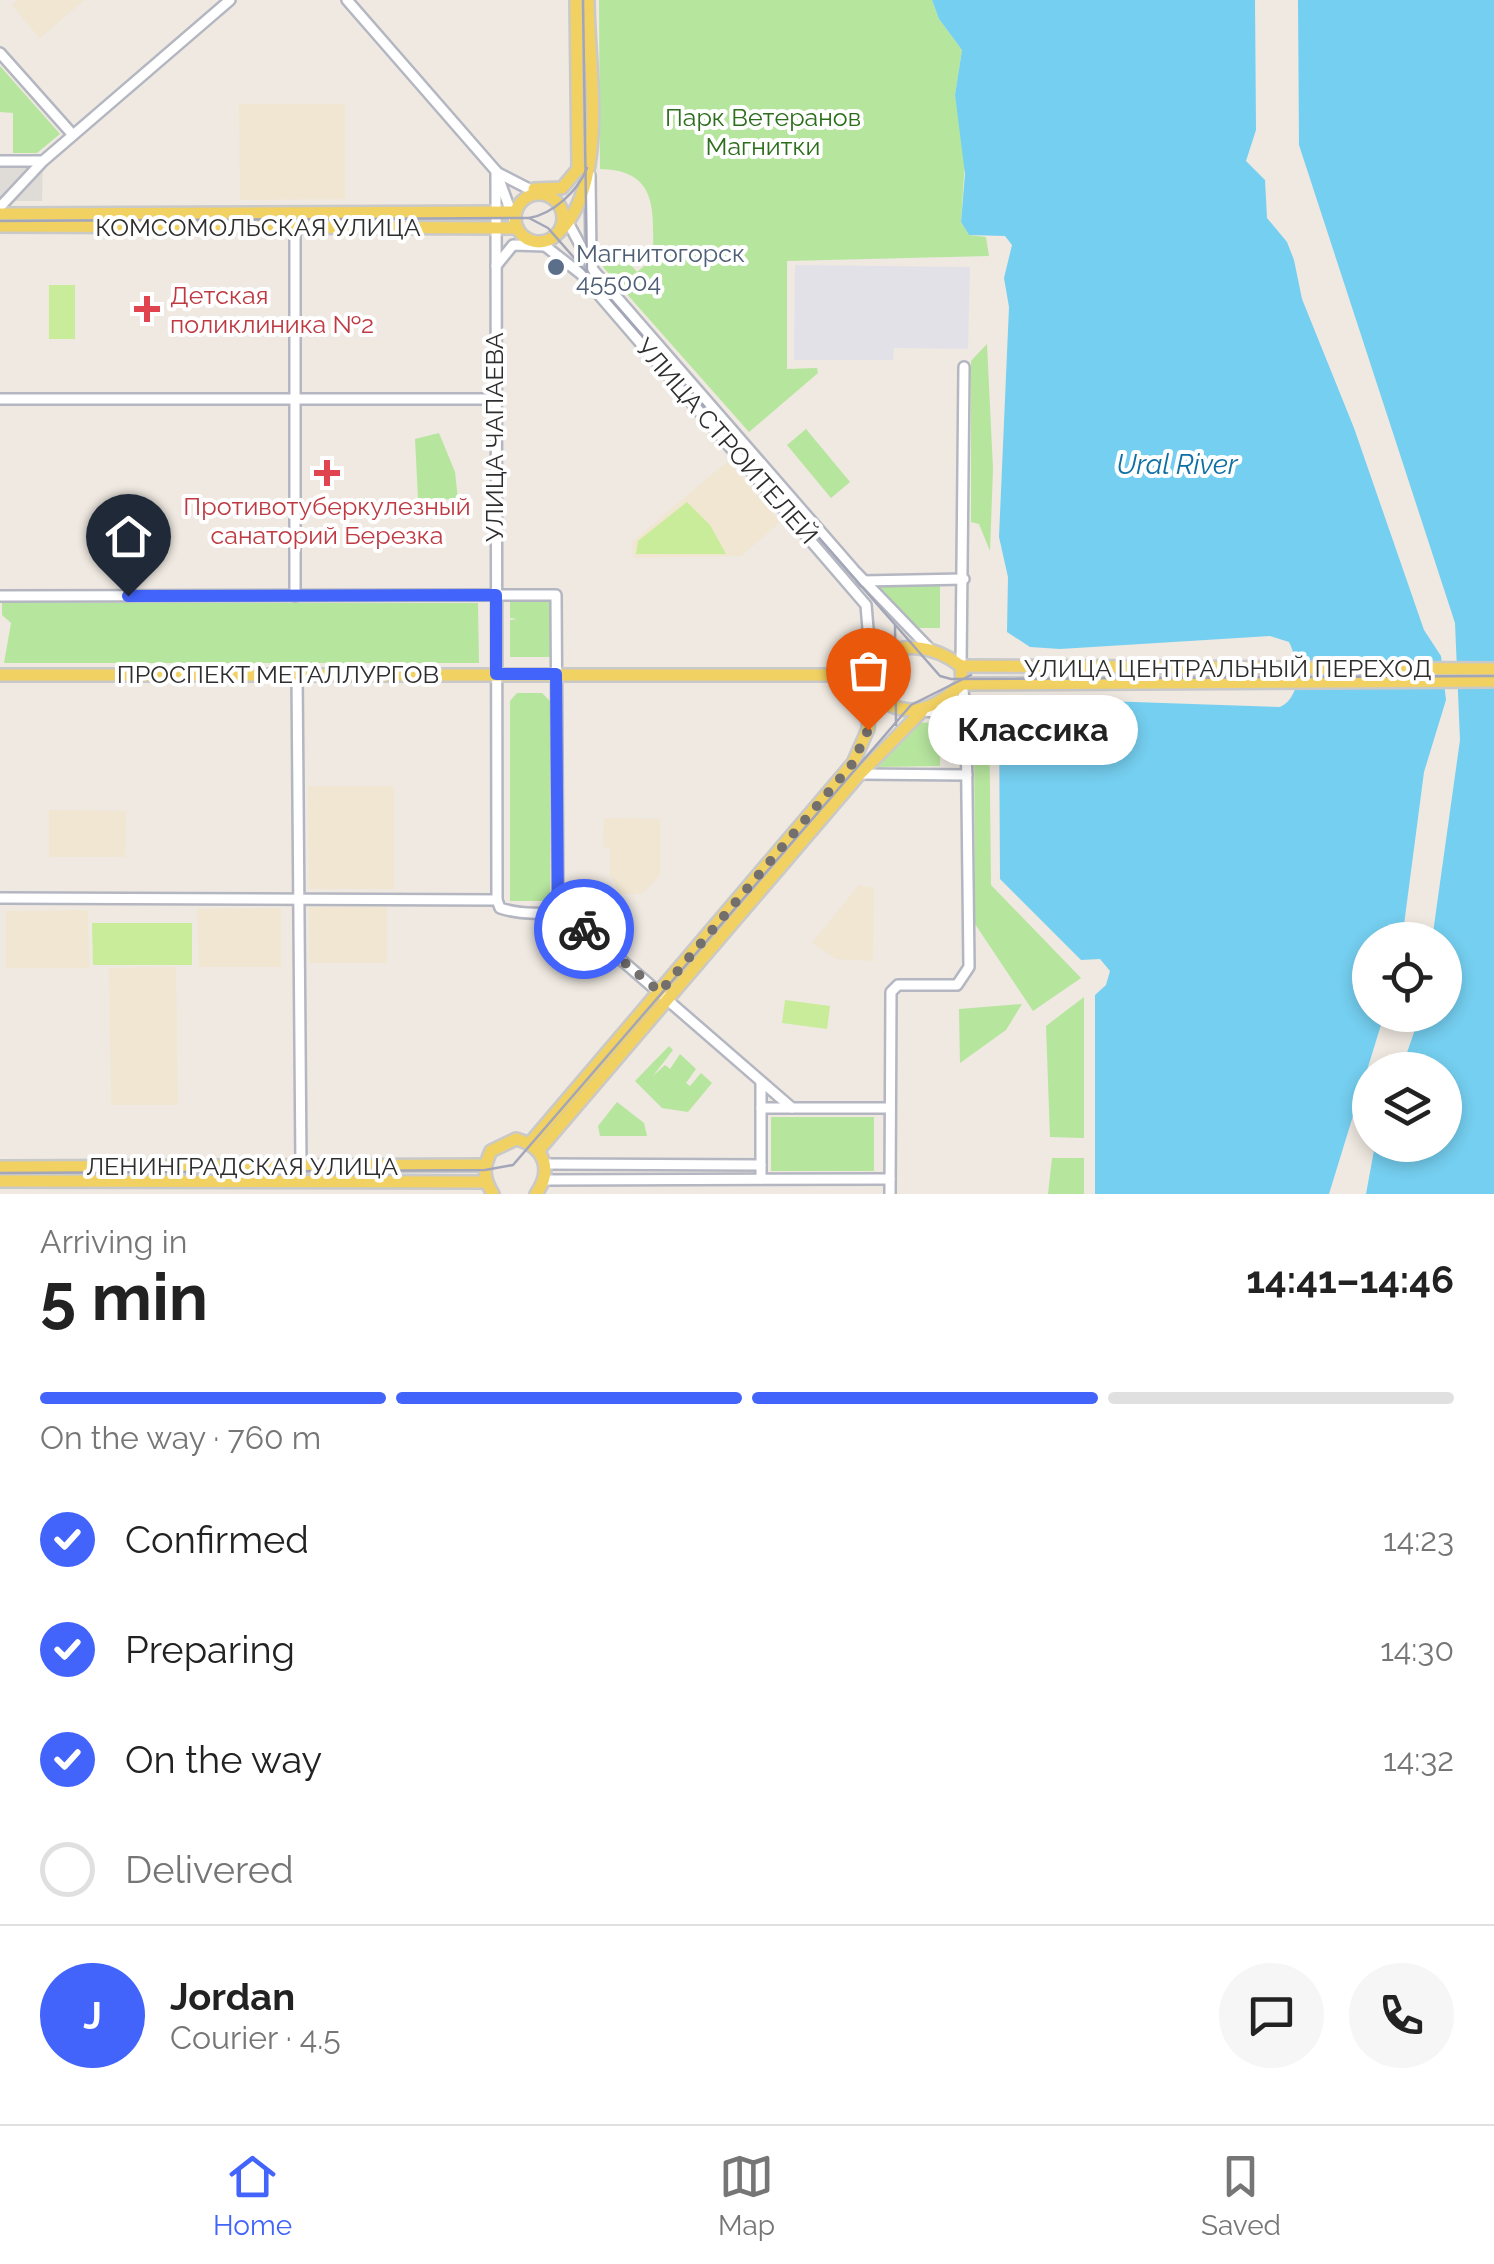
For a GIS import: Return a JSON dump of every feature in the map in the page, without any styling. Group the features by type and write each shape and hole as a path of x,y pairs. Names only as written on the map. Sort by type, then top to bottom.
{"main road":[{"path":"582,4 590,174 558,233 541,244 515,219 523,200 562,188 578,170 582,4"},
{"path":"539,192 557,201 566,218"},
{"name":"КОМСОМОЛЬСКАЯ УЛИЦА","path":"0,211 494,212 515,219"},
{"name":"КОМСОМОЛЬСКАЯ УЛИЦА","path":"0,226 494,228 515,219"},
{"path":"534,1146 860,774 922,711 962,684 962,666 930,649"},
{"name":"ПРОСПЕКТ МЕТАЛЛУРГОВ","path":"0,675 871,670 891,650 930,649"},
{"name":"УЛИЦА ЦЕНТРАЛЬНЫЙ ПЕРЕХОД","path":"962,666 1494,681"},
{"path":"664,995 853,763 868,730 873,692 871,670"},
{"name":"УЛИЦА ЦЕНТРАЛЬНЫЙ ПЕРЕХОД","path":"962,684 1494,670"},
{"path":"873,692 895,709 922,711"},
{"path":"493,1194 486,1182 484,1165 490,1150 502,1142 534,1146 546,1164 545,1180 536,1194"},
{"name":"ЛЕНИНГРАДСКАЯ УЛИЦА","path":"0,1167 484,1165"},
{"name":"ЛЕНИНГРАДСКАЯ УЛИЦА","path":"0,1181 486,1182"}],"street":[{"path":"0,211 43,161 230,0"},
{"path":"347,0 496,171 539,192"},
{"path":"0,53 73,136"},
{"path":"0,162 43,161"},
{"path":"496,171 515,219"},
{"name":"УЛИЦА ЧАПАЕВА","path":"496,171 496,900"},
{"path":"590,174 591,267"},
{"path":"295,596 296,213"},
{"name":"УЛИЦА СТРОИТЕЛЕЙ","path":"566,218 591,267 930,649"},
{"path":"513,245 541,244"},
{"path":"494,268 513,245 541,244"},
{"name":"УЛИЦА СТРОИТЕЛЕЙ","path":"541,244 581,274 866,604 871,670"},
{"path":"962,666 964,367"},
{"path":"0,398 494,399"},
{"path":"853,588 864,579 964,579"},
{"path":"0,596 556,595 558,912"},
{"path":"294,1182 301,1166 297,673"},
{"path":"890,1194 891,992 898,985 957,985 969,971 966,720 962,684"},
{"path":"922,711 952,713 966,720"},
{"path":"860,774 967,775"},
{"path":"0,898 496,900 500,908 514,912 558,912 664,995 792,1108"},
{"path":"761,1082 761,1178"},
{"path":"761,1108 890,1108"},
{"path":"546,1164 761,1164"},
{"path":"301,1166 311,1182"},
{"path":"545,1180 890,1179"}],"shaded area":[{"path":"18,0 84,0 40,38 12,5"},
{"path":"239,104 345,104 345,199 240,200"},
{"path":"0,161 43,161 42,201 0,201"},
{"path":"795,265 970,267 968,349 894,348 893,360 794,360"},
{"path":"728,461 780,522 741,556 633,558 632,542"},
{"path":"308,786 394,786 394,889 309,889"},
{"path":"49,810 126,811 125,857 49,857"},
{"path":"604,818 660,819 660,876 641,894 620,894 610,874 610,848 603,847"},
{"path":"859,885 874,888 873,961 836,959 812,943"},
{"path":"309,907 387,907 387,963 309,963"},
{"path":"281,908 281,967 199,967 197,909"},
{"path":"88,910 89,968 6,968 6,911"},
{"path":"176,967 178,1105 111,1105 109,968"}],"green space":[{"name":"Парк Ветеранов Магнитки","path":"599,0 932,0 939,19 962,50 955,95 965,161 961,222 969,235 986,237 989,256 787,261 787,369 817,368 818,373 749,432 603,267 603,263 625,258 637,272 653,259 653,226 649,197 643,186 620,171 600,169"},
{"path":"0,66 60,134 37,153 13,153 13,113 0,112"},
{"path":"49,285 75,285 75,339 49,339"},
{"path":"987,344 993,469 990,551 979,524 971,522 971,361"},
{"path":"806,429 850,482 831,498 787,445"},
{"path":"439,433 455,472 458,500 418,498 415,439"},
{"path":"687,502 710,525 726,554 636,554 638,541"},
{"path":"878,585 940,585 940,628 916,628"},
{"path":"510,601 551,601 551,657 510,657 510,620 517,619 510,618"},
{"path":"2,603 478,603 479,663 4,663 11,623 2,615"},
{"path":"517,693 542,693 550,701 550,901 510,901 510,701"},
{"path":"979,701 989,701 991,885 1081,978 1033,1011 975,924 974,714"},
{"path":"940,722 940,766 878,767 917,723"},
{"path":"92,923 192,923 192,965 93,965"},
{"path":"1084,997 1084,1138 1050,1137 1046,1026"},
{"path":"785,1000 830,1006 827,1029 782,1023"},
{"path":"1022,1004 1006,1030 960,1063 959,1009"},
{"path":"669,1046 673,1050 653,1076 665,1065 670,1069 680,1054 696,1069 686,1083 690,1086 701,1073 712,1083 688,1112 662,1108 635,1081"},
{"path":"617,1102 644,1123 647,1136 600,1136 598,1126"},
{"path":"771,1117 874,1117 874,1171 771,1171"},
{"path":"1052,1158 1084,1158 1084,1194 1048,1194"}],"water":[{"name":"Ural River","path":"932,0 1255,0 1256,130 1246,161 1265,180 1267,218 1287,242 1294,260 1302,299 1354,428 1424,630 1441,656 1446,700 1424,772 1404,922 1352,922 1352,1032 1379,1032 1373,1052 1352,1052 1352,1119 1329,1194 1095,1194 1095,995 1106,985 1110,971 1100,959 1081,960 1000,879 999,713 1005,701 1018,698 1280,707 1293,695 1297,668 1289,642 1270,636 1060,649 1030,647 1007,632 1008,577 999,537 1009,307 1004,278 1012,245 1005,236 969,235 961,222 965,174 955,95 962,50 939,19"},
{"path":"1298,0 1494,0 1494,1194 1366,1194 1372,1162 1462,1162 1462,1052 1407,1052 1414,1032 1462,1032 1462,922 1435,922 1460,740 1455,623 1299,145"}],"tram line":[{"path":"583,0 587,273"},
{"path":"0,221 529,218 564,200 587,168"},
{"path":"529,218 548,228 940,676 1494,676"},
{"path":"895,626 896,725"},
{"path":"0,1173 485,1170 513,1165 911,705 971,675"}],"way so far":[{"path":"584,929 660,992 853,763 868,730"}],"place":[{"name":"Магнитогорск 455004","path":"556,267"},
{"name":"Детская поликлиника №2","path":"147,309"},
{"name":"Противотуберкулезный санаторий Березка","path":"327,473"},
{"name":"Классика","path":"868,730"}],"route":[{"path":"128,596 496,595 496,674 556,674 558,912 584,929"}]}
